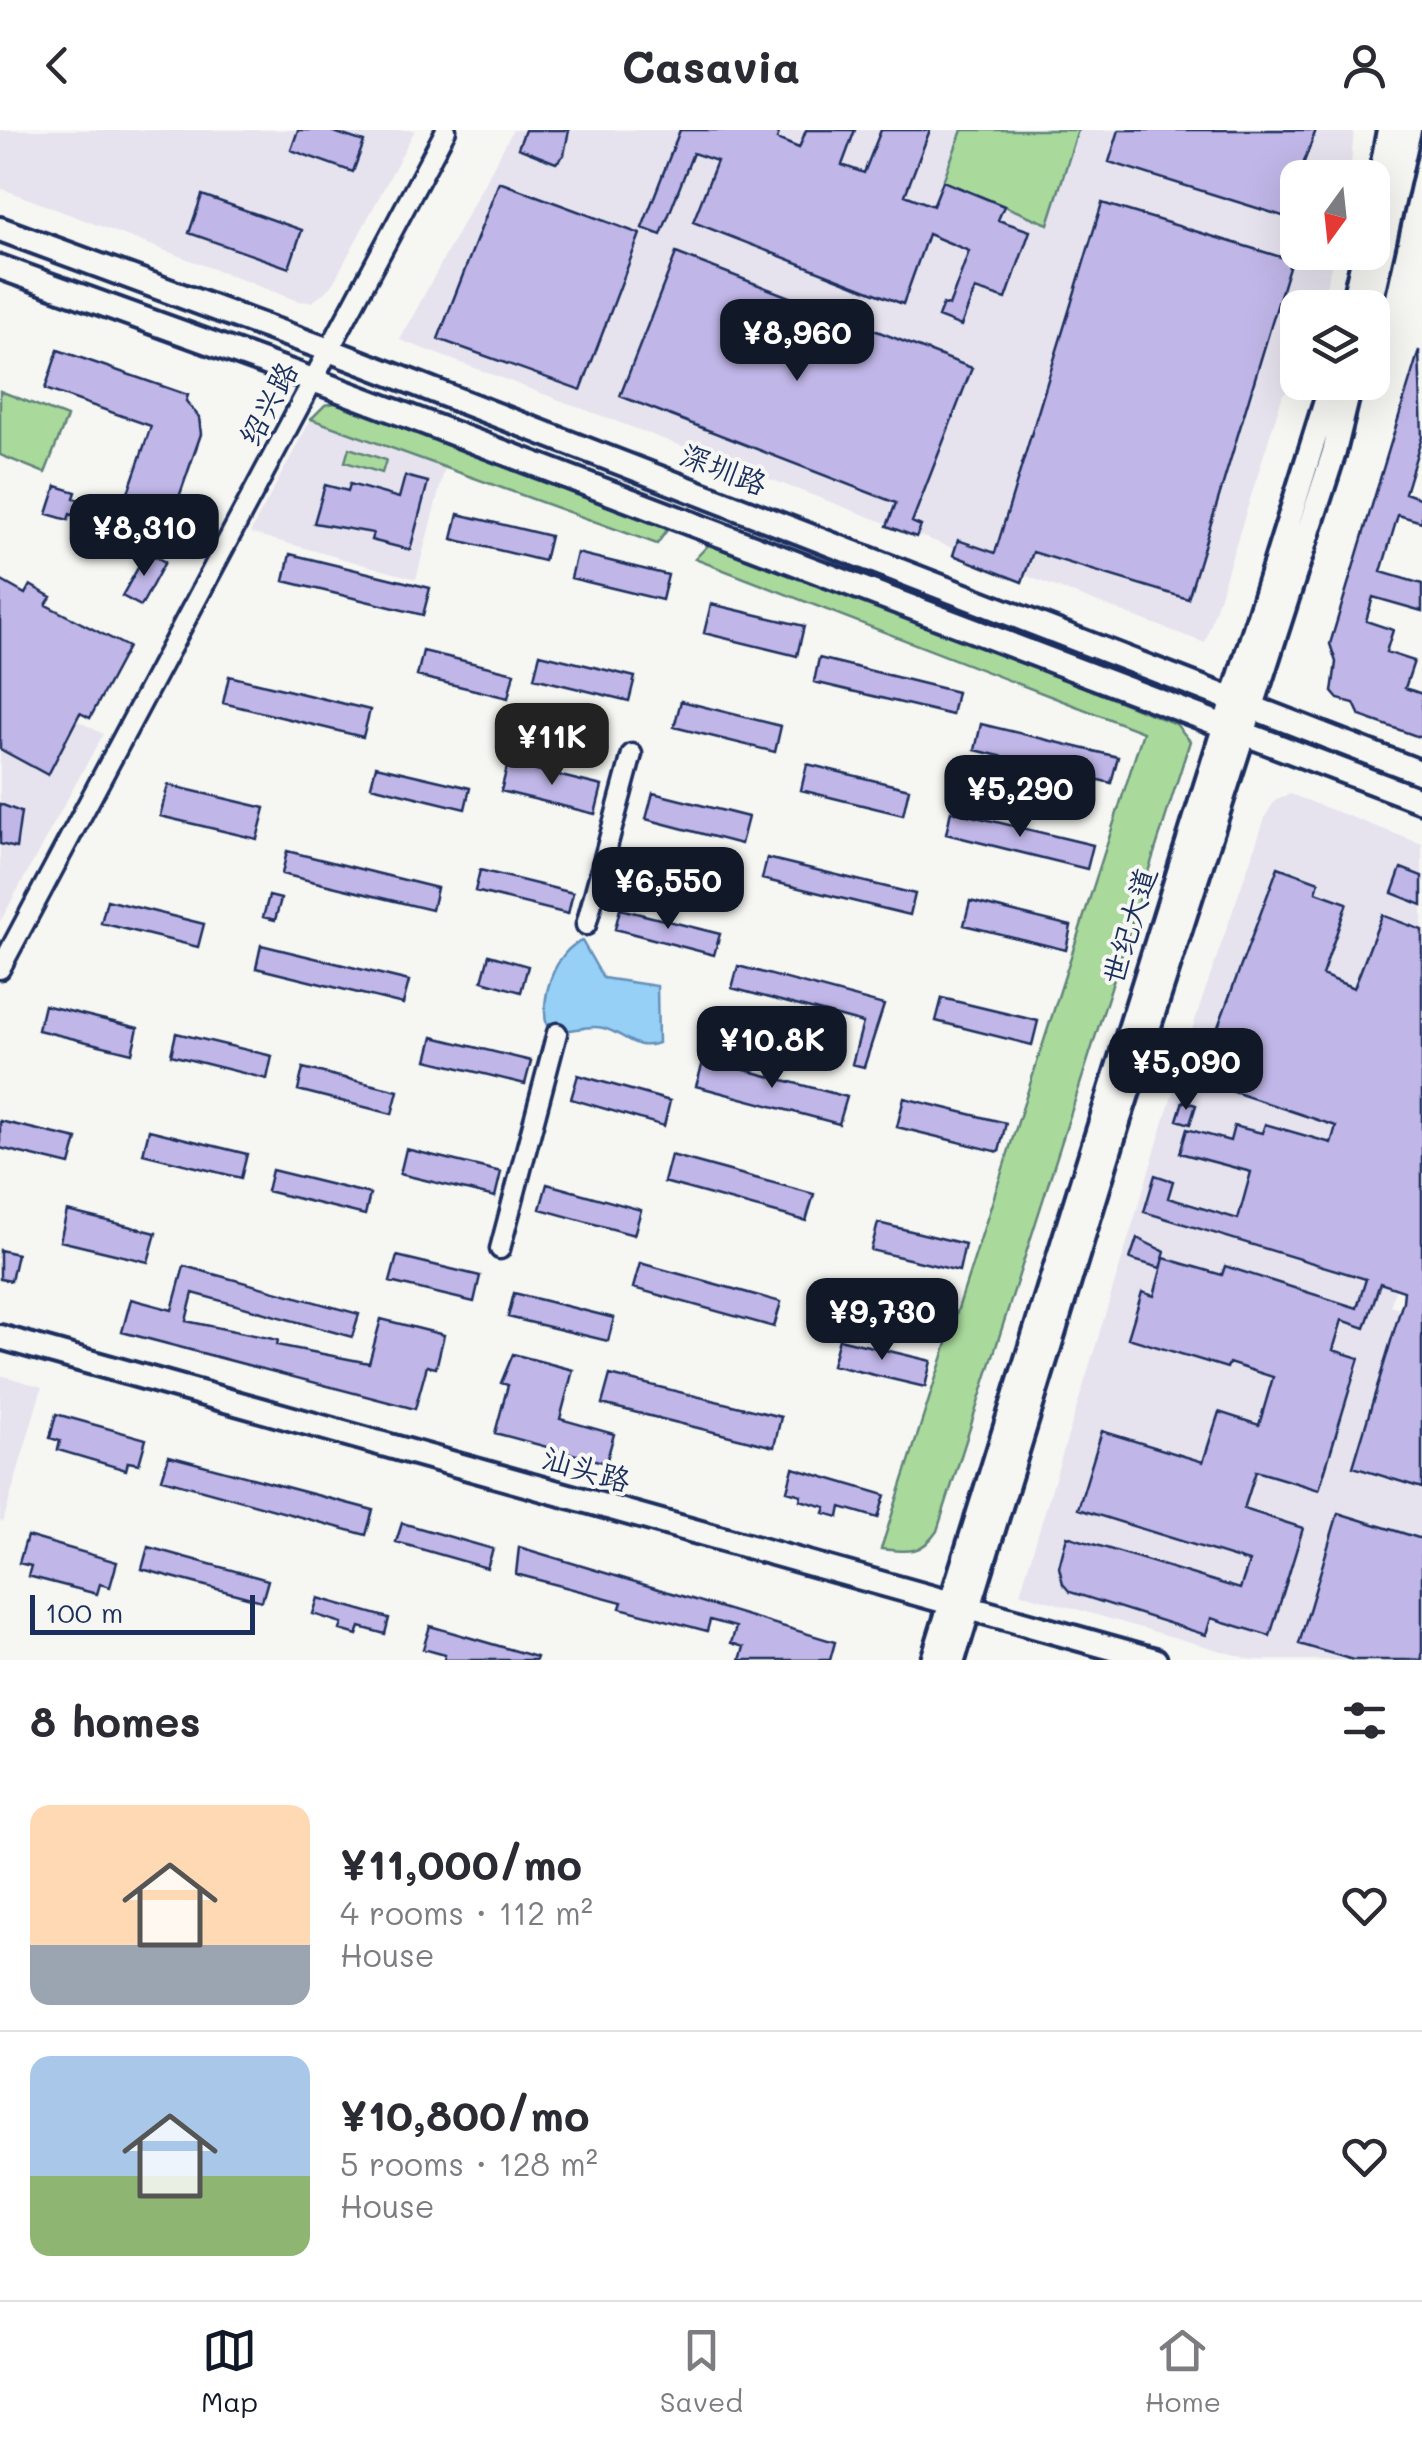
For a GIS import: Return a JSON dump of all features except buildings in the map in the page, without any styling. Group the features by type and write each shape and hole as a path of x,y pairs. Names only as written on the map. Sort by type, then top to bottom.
{"street":[{"name":"绍兴路","path":"0,969 446,130"},
{"path":"1384,160 1389,130"},
{"path":"1374,290 1409,130"},
{"name":"深圳路","path":"0,229 329,350 1422,773"},
{"name":"深圳路","path":"0,267 314,380 1422,802"},
{"name":"世纪大道","path":"1242,702 1327,400"},
{"name":"世纪大道","path":"934,1660 959,1611 1233,728 1334,452 1347,400"},
{"path":"586,925 632,754"},
{"path":"500,1248 558,1033"},
{"name":"汕头路","path":"0,1337 959,1611 1114,1660"},
{"name":"汕头路","path":"0,1348 959,1611 1155,1660"},
{"name":"世纪大道","path":"953,1660 959,1611"}],"shaded area":[{"path":"0,130 415,130 331,287 312,302 298,301 0,188"},
{"path":"513,130 1354,130 1351,160 1280,160 1280,270 1330,270 1325,290 1280,290 1281,400 1205,643 400,340"},
{"path":"311,419 445,468 416,579 250,533"},
{"path":"0,680 103,734 0,922"},
{"path":"1290,794 1422,844 1422,1207 1390,1306 1422,1316 1422,1660 1253,1660 1020,1593 1196,1017 1266,815 1276,799"},
{"path":"0,1375 42,1387 3,1522 0,1521"}],"green space":[{"path":"962,130 1078,130 1048,224 943,181"},
{"path":"0,391 67,417 45,473 0,455"},
{"path":"343,401 672,523 657,544 311,419 325,405"},
{"path":"349,448 386,460 382,473 345,462"},
{"path":"714,539 1176,724 1190,741 937,1531 913,1550 881,1549 1143,732 695,559"}],"water":[{"path":"582,941 603,978 657,986 658,1043 636,1044 603,1028 561,1030 547,1026 545,1003 551,977 564,954"}]}
